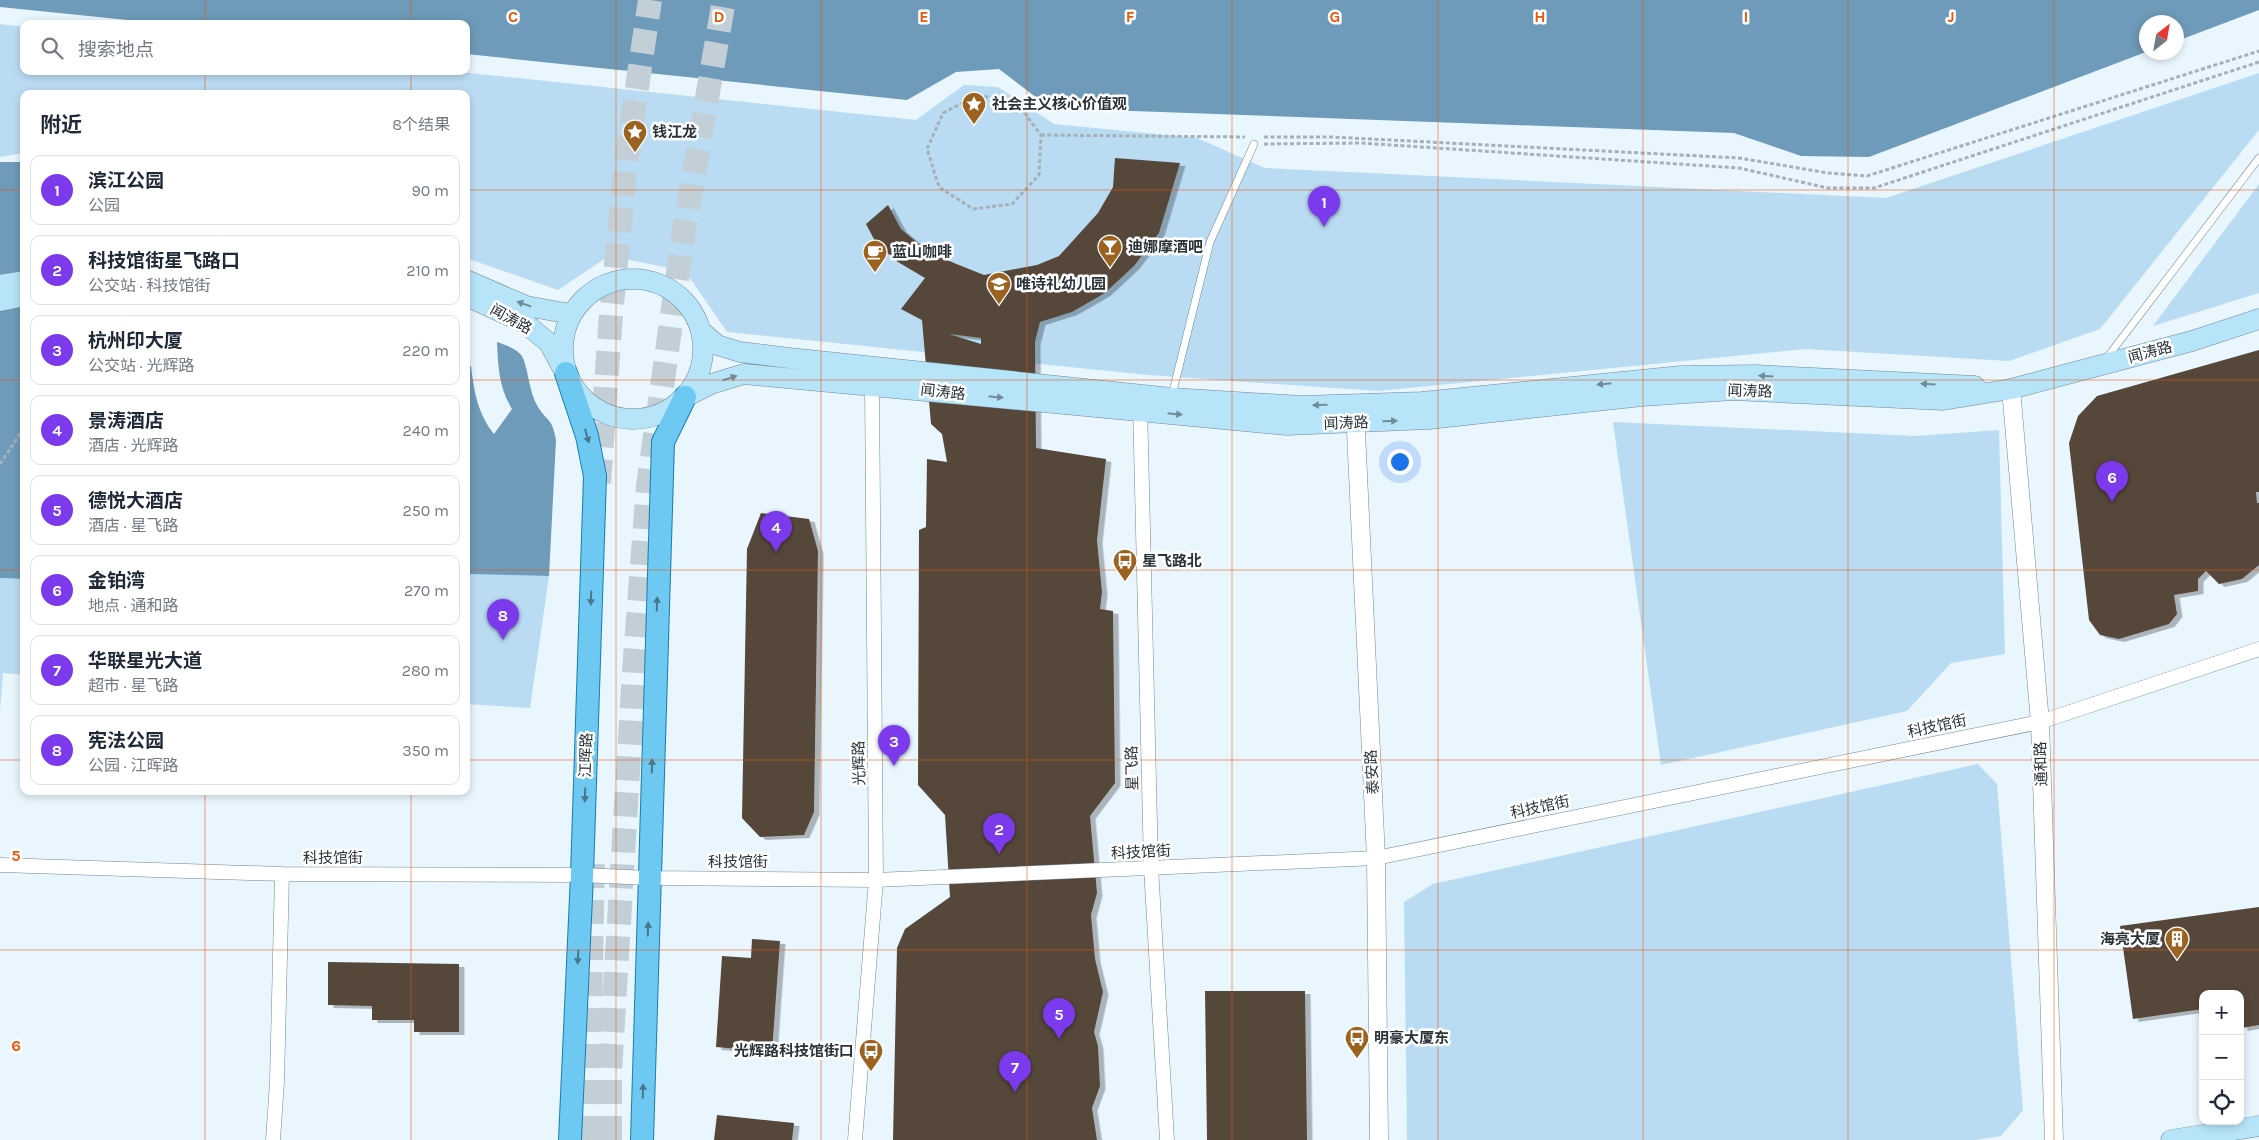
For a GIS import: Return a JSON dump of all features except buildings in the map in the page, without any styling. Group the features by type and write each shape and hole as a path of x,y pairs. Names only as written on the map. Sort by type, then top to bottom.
{"main road":[{"name":"闻涛路","path":"566,373 562,353 564,333 572,314 586,296 607,283 630,279 654,282 675,293 691,310 701,331 704,355 698,377 686,397"},
{"path":"0,285 20,282"},
{"name":"闻涛路","path":"470,282 526,306 572,314"},
{"path":"0,301 20,297"},
{"name":"闻涛路","path":"470,298 525,323 549,343 578,394 596,410 616,418 636,420 657,416 686,397 712,384 744,374 872,385 1140,403 1172,398 1301,406 1355,413"},
{"name":"闻涛路","path":"701,331 717,345 740,352 1140,403 1287,425 1422,402 1681,376 1755,375 2012,389 2192,341 2259,319"},
{"name":"江晖路","path":"566,373 587,436 595,476 582,875 570,1140"},
{"path":"642,1140 663,442 686,397"},
{"path":"2171,1140 2259,1126"}],"street":[{"name":"光辉路","path":"855,1140 876,880 872,385"},
{"name":"通和路","path":"2012,389 2040,722 2054,1140"},
{"name":"星飞路","path":"1140,403 1151,867 1167,1140"},
{"name":"泰安路","path":"1355,413 1376,858 1380,1140"},
{"name":"科技馆街","path":"0,865 282,874 582,875 649,878 876,880 1376,858 2040,722 2259,649"},
{"path":"273,1140 278,1082 282,874"}],"lane":[{"path":"1172,398 1210,242 1256,141"},
{"path":"2101,365 2259,158"}],"path":[{"path":"1256,141 1332,137 1740,158 1828,173 1867,176 2259,51"},
{"path":"1256,141 1361,143 1739,168 1828,188 1874,188 2259,62"},
{"path":"978,95 1017,103 1041,135 1039,175 1012,204 973,209 939,188 927,149 943,113 978,95"},
{"path":"1041,135 1249,137"},
{"path":"0,464 20,434"}],"shaded area":[{"path":"0,0 2259,0 2259,10 2184,38 2184,15 2139,15 2139,55 1869,157 1801,156 1734,133 1050,108 999,69 956,72 907,100 470,54 470,20 128,20 0,7"},
{"path":"0,24 20,26 20,75 470,75 470,73 916,120 964,85 998,87 1054,124 1197,138 1265,168 1886,198 2259,73 2259,130 2100,329 2009,361 1805,349 1378,391 1148,375 727,332 685,271 609,256 558,290 470,259 470,90 20,90 20,154 0,157"},
{"path":"0,162 20,162 20,579 0,578"},
{"path":"2259,184 2259,293 2153,326"},
{"path":"497,342 512,348 523,358 535,401 551,424 556,440 549,576 470,574 470,366 480,411 494,434 512,409 504,393 499,368"},
{"path":"1613,422 1916,436 1999,430 2005,654 1951,663 1907,711 1661,765"},
{"path":"470,574 549,576 530,708 470,704"},
{"path":"0,578 20,579 20,675 3,673 0,711"},
{"path":"1978,764 1997,784 2023,1110 2001,1136 1976,1140 1407,1140 1404,902 1433,884"}],"tunnel":[{"path":"599,483 611,314 626,161 650,0"},
{"path":"610,1140 610,1072 634,671 648,486 684,230 724,0"},
{"path":"588,1140 593,854"}],"place":[{"name":"社会主义核心价值观","path":"974,125"},
{"name":"钱江龙","path":"635,153"},
{"name":"滨江公园","path":"1324,227"},
{"name":"迪娜摩酒吧","path":"1110,268"},
{"name":"蓝山咖啡","path":"875,273"},
{"name":"唯诗礼幼儿园","path":"999,305"},
{"name":"金铂湾","path":"2112,502"},
{"name":"景涛酒店","path":"776,552"},
{"name":"星飞路北","path":"1125,582"},
{"name":"宪法公园","path":"503,640"},
{"name":"杭州印大厦","path":"894,766"},
{"name":"科技馆街星飞路口","path":"999,854"},
{"name":"海亮大厦","path":"2177,960"},
{"name":"德悦大酒店","path":"1059,1039"},
{"name":"明豪大厦东","path":"1357,1059"},
{"name":"光辉路科技馆街口","path":"871,1072"},
{"name":"华联星光大道","path":"1015,1092"}]}
